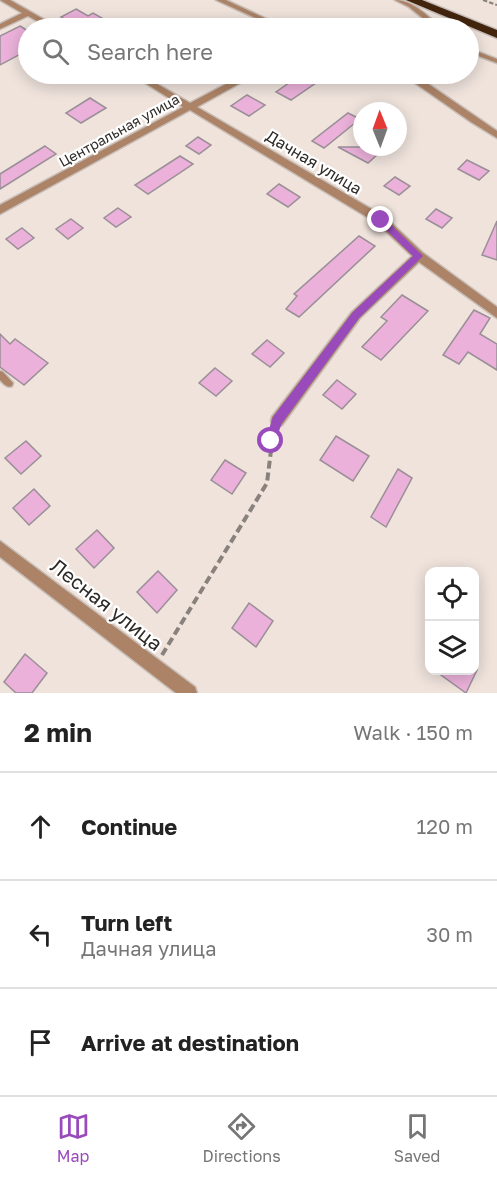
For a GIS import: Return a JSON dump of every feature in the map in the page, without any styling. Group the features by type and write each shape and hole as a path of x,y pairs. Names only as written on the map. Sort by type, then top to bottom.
{"highway":[{"path":"412,0 457,18"},
{"path":"441,0 497,22"},
{"path":"479,27 497,34"}],"street":[{"path":"4,0 37,18"},
{"path":"220,0 260,18"},
{"path":"0,27 28,13"},
{"name":"Дачная улица","path":"152,84 381,220 418,256 497,313"},
{"name":"Центральная улица","path":"0,210 232,84"},
{"path":"422,84 446,99 473,122 497,135"},
{"path":"277,421 356,315 418,256"},
{"name":"Лесная улица","path":"0,548 189,693"}],"lane":[{"path":"398,0 411,6 426,18"},
{"path":"479,55 497,62"},
{"path":"0,375 9,383"}],"path":[{"path":"483,0 497,5"},
{"path":"155,667 267,483 271,469 271,441 277,421"}],"building":[{"path":"76,9 88,16 93,13 102,18 63,18 61,17"},
{"path":"18,27 18,55 0,65 0,36"},
{"path":"288,84 314,84 291,100 276,92"},
{"path":"247,95 265,105 249,116 231,106"},
{"path":"90,98 106,108 81,123 66,113"},
{"path":"348,113 353,116 353,125 324,148 312,141"},
{"path":"198,137 211,145 199,154 186,146"},
{"path":"45,146 56,154 0,189 0,174"},
{"path":"338,147 353,147 353,155"},
{"path":"180,156 193,164 148,194 135,185"},
{"path":"355,156 376,156 368,163"},
{"path":"467,160 489,171 479,180 458,169"},
{"path":"395,177 410,186 399,195 384,186"},
{"path":"279,184 300,197 288,207 267,194"},
{"path":"118,208 131,217 116,227 104,218"},
{"path":"436,209 452,218 442,228 426,219"},
{"path":"71,219 83,228 68,239 56,229"},
{"path":"497,221 497,260 482,255"},
{"path":"22,228 34,238 18,249 6,239"},
{"path":"359,236 375,246 299,317 286,309 297,296 294,294"},
{"path":"402,295 428,311 381,360 362,347 387,321 381,317"},
{"path":"474,310 490,318 480,334 497,344 497,370 468,352 459,364 443,355"},
{"path":"0,334 10,344 15,339 48,363 24,385 0,367"},
{"path":"267,340 284,353 270,367 252,354"},
{"path":"215,368 232,381 216,396 199,383"},
{"path":"337,380 356,394 342,409 323,395"},
{"path":"336,436 369,456 353,481 320,460"},
{"path":"26,441 41,456 21,474 5,458"},
{"path":"225,460 246,473 232,494 211,480"},
{"path":"398,469 412,478 386,527 371,517"},
{"path":"34,489 50,506 29,525 13,508"},
{"path":"97,530 114,548 94,568 76,549"},
{"path":"158,571 177,590 157,613 137,592"},
{"path":"249,603 273,621 256,647 232,628"},
{"path":"25,654 47,673 32,693 16,693 4,682"},
{"path":"441,675 475,675 466,693"}],"route":[{"path":"271,441 277,421 356,315 418,256 381,220"}]}
